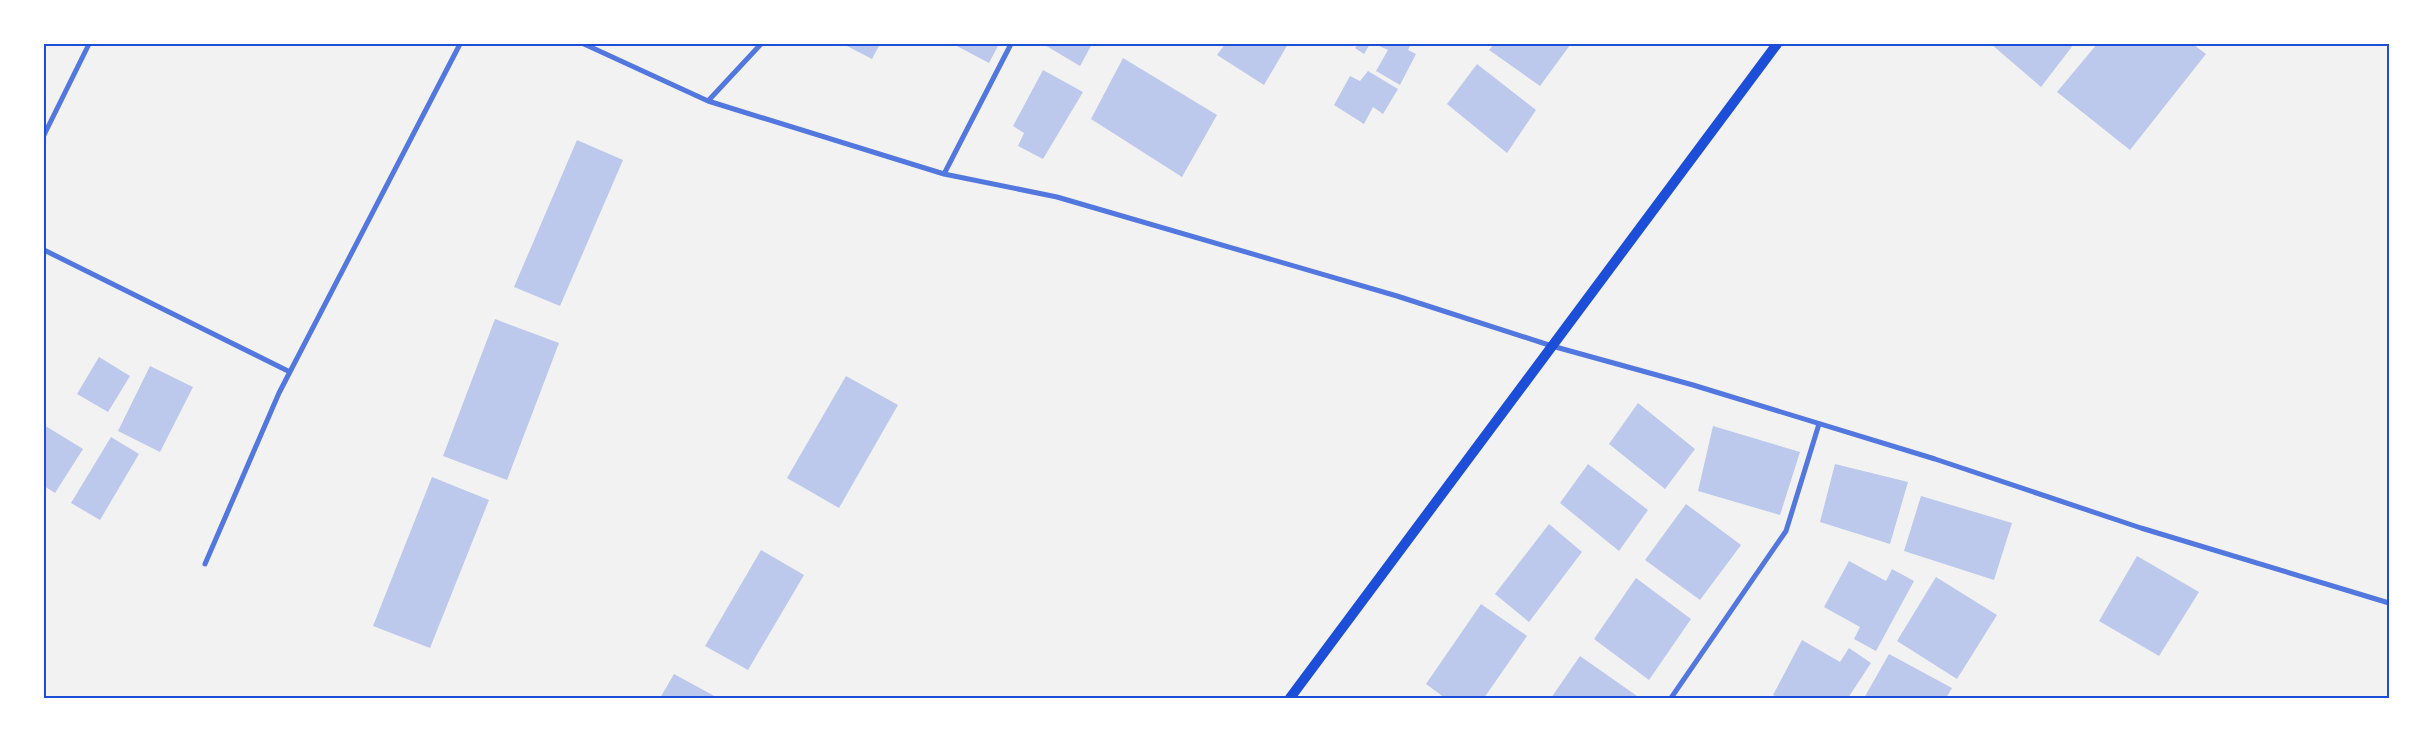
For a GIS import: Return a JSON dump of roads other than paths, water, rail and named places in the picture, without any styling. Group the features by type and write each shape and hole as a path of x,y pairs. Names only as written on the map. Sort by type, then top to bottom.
{"main road":[{"path":"1290,698 1777,44"}],"street":[{"path":"44,135 89,44"},
{"path":"205,564 290,372 460,44"},
{"path":"584,44 708,101 944,174 1057,197 1397,296 1552,346 1693,385 1935,460 2140,528 2389,603"},
{"path":"708,101 761,44"},
{"path":"944,174 1011,44"},
{"path":"44,250 290,372"},
{"path":"1671,698 1786,531 1819,424"}]}
